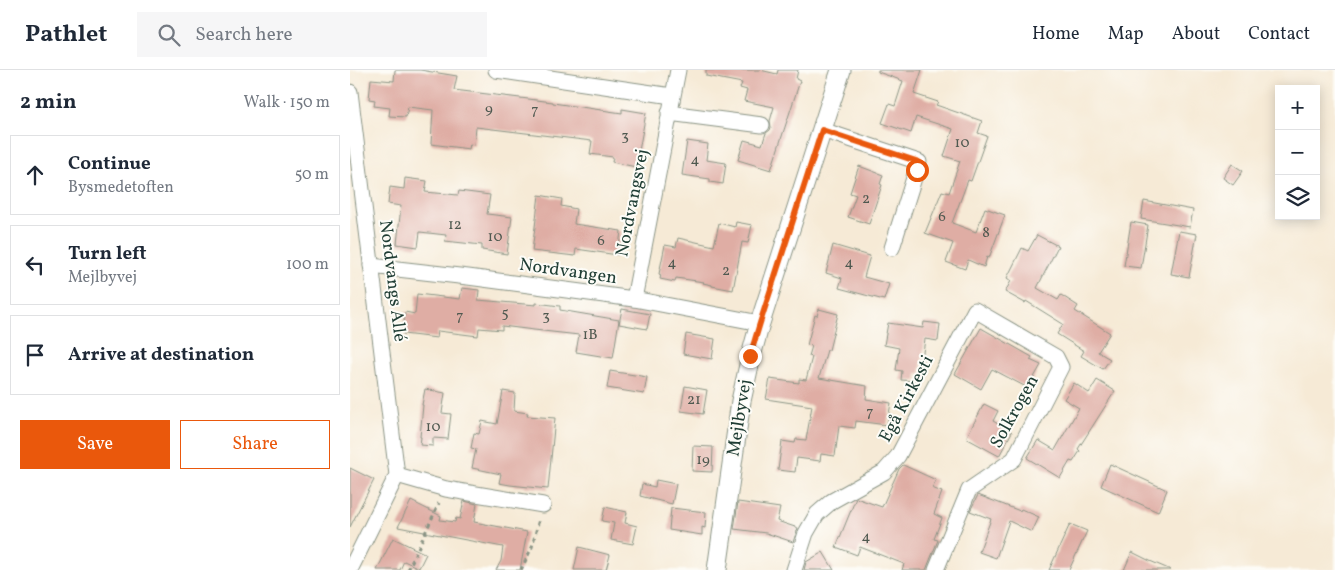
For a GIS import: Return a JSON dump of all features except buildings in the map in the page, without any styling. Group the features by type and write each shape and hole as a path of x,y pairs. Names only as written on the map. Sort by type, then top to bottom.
{"street":[{"path":"496,70 672,96"},
{"name":"Nordvangsvej","path":"634,300 678,70"},
{"name":"Mejlbyvej","path":"717,570 741,401 750,356 841,70"},
{"name":"Nordvangs Allé","path":"350,92 398,475"},
{"path":"669,112 762,125"},
{"path":"822,130 919,162 892,248"},
{"name":"Nordvangen","path":"371,266 478,278 634,300 760,323"},
{"name":"Egå Kirkesti","path":"794,570 806,533 817,514 832,501 884,472 898,456 975,310 1056,357 1061,367"},
{"name":"Solkrogen","path":"936,570 969,490 1014,459 1061,367"},
{"path":"350,570 398,475 446,489 543,505"}],"path":[{"path":"408,570 446,489"},
{"path":"521,570 532,547 543,505"}],"route":[{"path":"750,356 822,130 919,162 917,170"}]}
